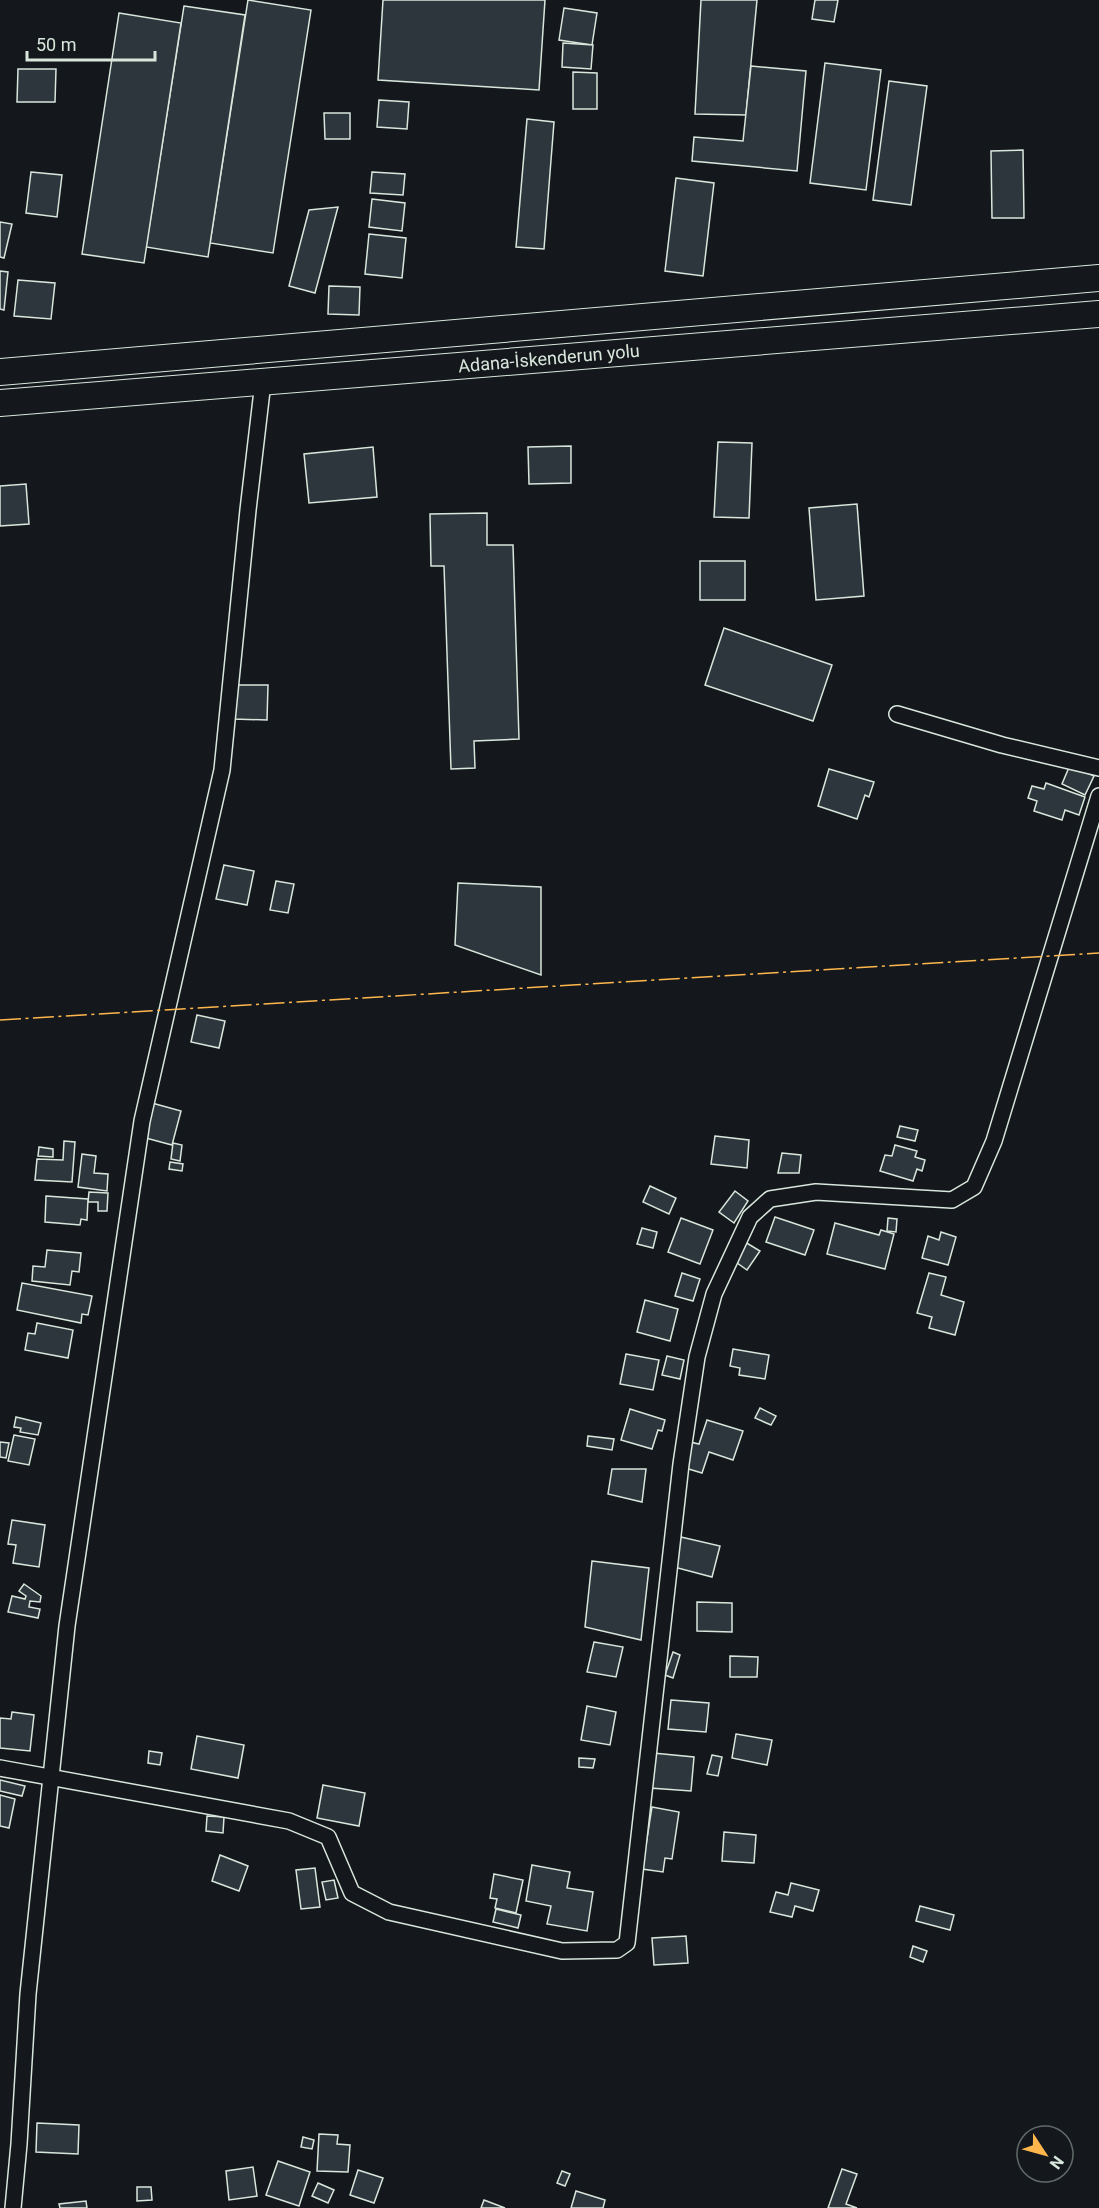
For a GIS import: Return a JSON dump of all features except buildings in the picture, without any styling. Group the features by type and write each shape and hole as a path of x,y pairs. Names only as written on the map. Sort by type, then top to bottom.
{"highway":[{"path":"0,372 1099,278"},
{"name":"Adana-İskenderun yolu","path":"0,403 1099,314"}],"street":[{"path":"13,2208 28,1994 67,1626 142,1121 222,770 263,382"},
{"path":"897,714 1002,746 1099,768"},
{"path":"0,1768 289,1821 328,1837 351,1893 389,1912 562,1951 617,1950 627,1943 681,1464 698,1357 714,1293 750,1217 770,1199 816,1192 952,1200 974,1187 994,1141 1099,796"}],"power":[{"path":"0,1020 1099,953"}]}
